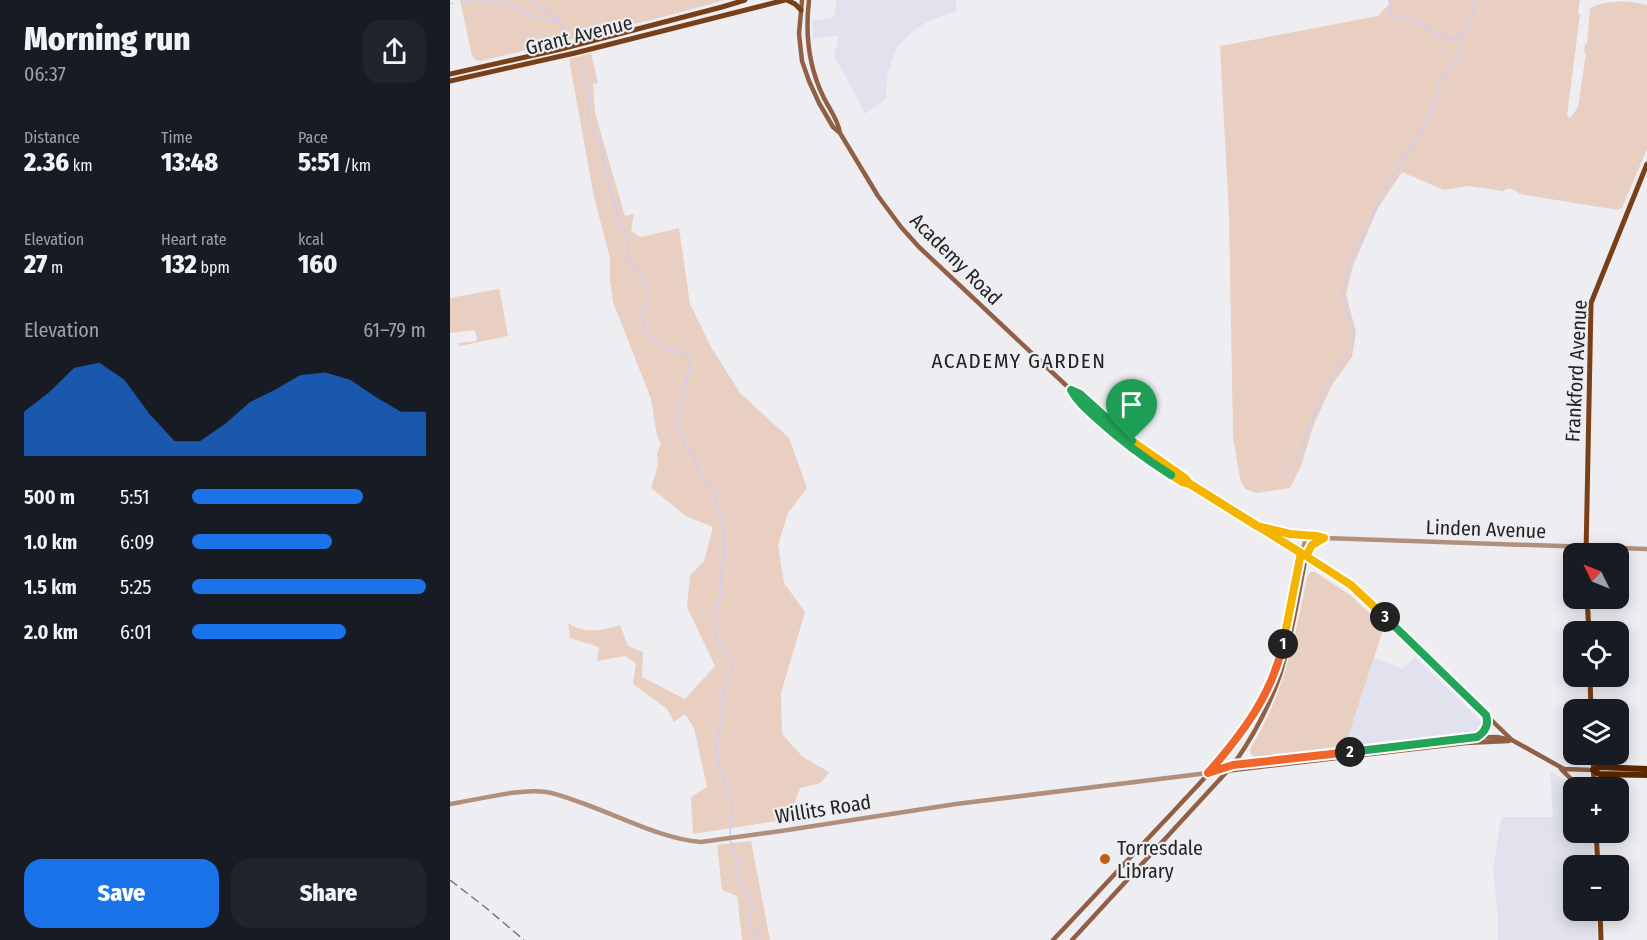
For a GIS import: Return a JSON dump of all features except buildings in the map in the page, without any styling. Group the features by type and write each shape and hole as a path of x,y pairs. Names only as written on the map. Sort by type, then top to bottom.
{"highway":[{"path":"1647,769 1599,767 1593,770 1599,774 1647,775"}],"main road":[{"name":"Grant Avenue","path":"450,74 557,50 722,8 745,0"},
{"name":"Grant Avenue","path":"450,81 786,0"},
{"path":"786,0 801,10"},
{"name":"Academy Road","path":"802,0 799,34 805,71 819,103 878,196 910,237 1071,390 1080,394 1132,441 1185,478 1190,484 1343,579 1361,594 1512,740 1557,766 1567,769 1593,770"},
{"name":"Academy Road","path":"809,0 806,26 810,60 817,83 838,124 840,134"},
{"path":"722,8 724,16"},
{"path":"702,12 704,20"},
{"path":"557,50 558,56"},
{"name":"Frankford Avenue","path":"1586,543 1591,303 1647,164"},
{"path":"1257,526 1290,534 1313,536"},
{"path":"1053,940 1096,904 1233,765 1260,722 1277,683 1286,654 1303,555"},
{"path":"1072,940 1096,904 1248,725 1262,702 1281,653 1303,555"},
{"path":"1477,737 1486,727 1488,721 1486,715"},
{"name":"Willits Road","path":"1208,773 1233,765 1477,737 1512,740"},
{"name":"Willits Road","path":"1208,773 1466,743 1512,740"},
{"path":"1593,765 1593,777"},
{"path":"1557,766 1569,777"},
{"path":"1600,921 1601,940"}],"street":[{"name":"Linden Avenue","path":"1313,536 1563,549"},
{"path":"1303,555 1306,540 1313,536"},
{"path":"1303,555 1312,545 1324,538"},
{"name":"Linden Avenue","path":"1629,549 1647,549"},
{"name":"Willits Road","path":"450,804 518,793 549,792 679,839 701,842 948,805 1208,773"}],"shaded area":[{"path":"460,0 725,0 481,61 472,56"},
{"path":"837,0 955,0 957,11 930,20 913,31 899,45 887,78 886,99 865,114 834,55 839,35 813,39 812,21 834,17"},
{"path":"1388,0 1580,0 1567,115 1570,118 1578,107 1590,8 1604,3 1618,2 1647,5 1647,149 1622,208 1618,210 1520,194 1510,189 1503,191 1469,186 1444,190 1402,172 1378,208 1353,266 1346,294 1356,332 1352,357 1332,385 1314,424 1301,466 1290,488 1256,493 1245,489 1240,479 1233,436 1229,216 1220,46 1378,16 1389,4"},
{"path":"591,53 598,83 593,84 595,113 625,216 634,214 631,231 641,237 679,228 690,304 711,347 740,393 789,438 807,488 788,513 778,545 784,583 805,612 781,693 782,734 803,757 829,772 821,783 800,788 789,819 693,834 691,797 707,787 694,728 685,714 674,722 667,709 633,684 636,663 625,656 597,661 599,647 570,638 568,623 587,630 607,629 620,625 628,646 643,652 642,677 685,699 715,666 687,607 690,575 704,561 713,527 686,516 651,488 658,465 657,454 661,443 657,436 651,399 613,302 610,258 594,197 569,59"},
{"path":"499,287 508,336 460,346 458,343 476,341 477,337 474,330 450,333 450,298"},
{"path":"1310,572 1315,572 1350,595 1384,627 1345,746 1254,757 1250,749 1272,707 1287,666"},
{"path":"1374,657 1402,669 1415,657 1482,722 1483,728 1477,731 1345,746"},
{"path":"1550,771 1563,778 1563,843 1592,843 1593,855 1563,855 1563,921 1596,921 1597,940 1498,940 1493,869 1501,817 1553,817"},
{"path":"751,841 770,940 742,940 737,896 722,890 717,845"}],"waterway":[{"path":"465,1 473,0"},
{"path":"483,0 508,5 541,19 559,21"},
{"path":"532,0 560,23 565,34"},
{"path":"1391,0 1391,15 1416,21 1453,40 1468,28 1475,0"},
{"path":"1286,476 1300,451 1329,382 1353,343 1354,332 1345,308 1343,292 1344,279 1351,260 1387,186 1427,121 1436,98 1438,85 1459,54 1462,46 1460,36"},
{"path":"580,66 591,97 587,114 601,145 606,175 621,226 627,238 628,259 646,283 647,304 642,315 646,330 651,338 660,344 687,354 690,365 676,417 685,448 693,453 699,473 713,490 724,530 725,555 721,573 720,597 713,619 716,637 726,652 732,668 730,679 723,691 722,716 716,750 719,767 732,800 730,836"},
{"path":"730,840 737,861 739,881 749,895 753,906 748,921 751,927 759,933 757,940"}],"railway":[{"path":"450,880 524,940"}],"place":[{"name":"Torresdale Library","path":"1105,859"}],"district":[{"name":"ACADEMY GARDEN","path":"1019,361"}],"route":[{"path":"1132,441 1080,394 1071,390 1076,399 1132,449 1182,482 1190,484 1196,488 1257,526 1290,534 1324,538 1312,545 1306,556 1356,590 1474,703 1486,715 1488,723 1484,732 1477,737 1233,765 1208,773 1248,725 1262,702 1281,653 1301,553 1282,542 1196,488 1132,441"}]}
